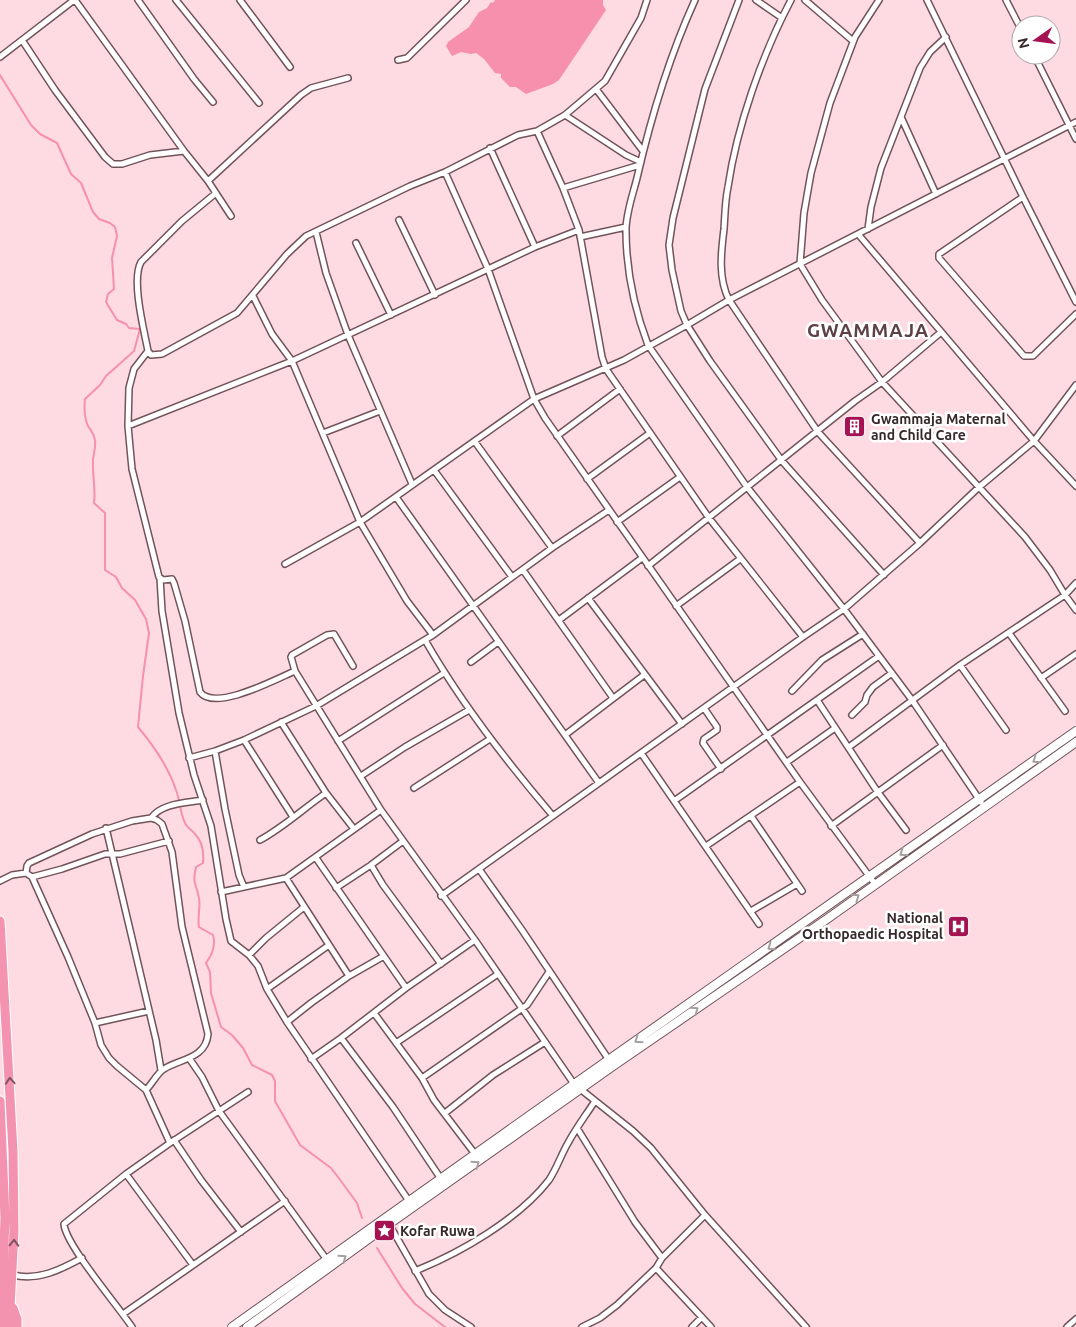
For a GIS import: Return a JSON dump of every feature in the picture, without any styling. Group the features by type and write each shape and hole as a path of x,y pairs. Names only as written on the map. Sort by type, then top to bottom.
{"highway":[{"path":"0,921 13,1151 13,1276 9,1327"},
{"path":"0,1101 6,1218 1,1327"},
{"path":"11,1303 17,1319 17,1327"}],"main road":[{"path":"246,1327 577,1087 609,1060 1076,732"},
{"path":"232,1327 475,1154 876,884 1076,742"}],"street":[{"path":"0,57 74,0 232,216"},
{"path":"138,0 213,102"},
{"path":"176,0 259,102"},
{"path":"240,0 290,68"},
{"path":"398,60 407,58 466,0"},
{"path":"148,351 155,355 162,354 237,313 295,244 306,236 410,186 445,172 518,135 537,132 565,115 605,81 640,18 647,0"},
{"path":"695,0 682,28 660,90 643,151 626,227 629,276 638,317 648,345 747,487 880,656 985,806"},
{"path":"739,0 704,89 673,218 669,244 672,270 681,310 687,325 710,361 782,461 884,575"},
{"path":"756,0 782,18"},
{"path":"791,0 756,80 743,120 728,187 721,254 723,283 729,300 818,432 920,543"},
{"path":"805,0 853,41"},
{"path":"878,0 853,41 830,102 811,173 804,213 800,264 822,300 882,382 1025,537 1050,570 1076,610"},
{"path":"927,0 1022,196 1076,302"},
{"path":"1006,0 1014,15"},
{"path":"868,229 871,207 881,168 924,59 946,37"},
{"path":"22,40 55,90 105,157 113,164 122,164 150,154 184,151"},
{"path":"1039,65 1076,139"},
{"path":"208,181 301,95 311,88 348,78"},
{"path":"596,89 643,151"},
{"path":"565,115 641,163"},
{"path":"901,117 936,194"},
{"path":"286,564 360,522 534,399 606,369 729,300 1076,122"},
{"path":"537,132 563,188 579,230 602,357 606,369 709,518 803,637"},
{"path":"490,148 535,247"},
{"path":"563,188 641,163"},
{"path":"445,172 488,269 534,399 608,510 800,782 876,884"},
{"path":"216,193 182,222 141,262 138,268 139,297 148,351 134,369 128,388 128,426 132,468 160,578 160,595 179,713 190,758 211,826 231,941 258,966 267,988 287,1022 409,1201"},
{"path":"1022,196 939,254 939,258 1024,356 1033,356 1076,314"},
{"path":"399,220 435,295"},
{"path":"580,237 626,227"},
{"path":"128,426 292,361 535,247 579,230"},
{"path":"316,232 326,273 348,335 412,484"},
{"path":"858,234 940,333 1076,486"},
{"path":"356,243 391,316"},
{"path":"253,296 272,334 292,361 360,522 408,601 433,635"},
{"path":"648,566 855,401 882,382 940,333"},
{"path":"442,896 844,609 920,543 978,488 1034,441 1076,385"},
{"path":"557,436 620,389"},
{"path":"323,433 380,411"},
{"path":"587,479 650,433"},
{"path":"475,442 552,548"},
{"path":"434,470 512,577"},
{"path":"617,522 680,477"},
{"path":"396,497 599,783"},
{"path":"190,758 244,740 316,706 433,635 473,608 552,548 608,510"},
{"path":"559,620 642,558"},
{"path":"676,606 740,559"},
{"path":"523,570 613,698"},
{"path":"160,578 172,579 174,583 186,621 200,692 204,697 210,699 237,696 295,671"},
{"path":"849,747 960,665 1065,595 1076,582"},
{"path":"588,598 682,724"},
{"path":"1009,632 1064,711"},
{"path":"353,666 334,634 330,634 292,654 290,660 316,706 381,810 475,940 577,1087 611,1113 651,1148 705,1215 806,1327"},
{"path":"792,691 822,660 863,634"},
{"path":"425,640 444,673 490,739 553,816"},
{"path":"471,662 498,642"},
{"path":"1042,678 1076,654"},
{"path":"674,801 880,656"},
{"path":"960,665 1006,730"},
{"path":"338,741 444,673"},
{"path":"852,715 865,702 867,695 873,687 892,673"},
{"path":"565,735 644,675"},
{"path":"817,700 906,830"},
{"path":"704,708 717,727 717,730 704,739 703,743 720,769"},
{"path":"361,776 405,746 469,710"},
{"path":"281,722 326,794 354,828"},
{"path":"787,762 835,728"},
{"path":"414,788 490,739"},
{"path":"244,740 293,817"},
{"path":"832,826 943,744"},
{"path":"215,750 225,809 244,887"},
{"path":"641,753 759,924"},
{"path":"706,846 800,782"},
{"path":"260,840 278,830 326,794"},
{"path":"151,818 155,812 172,806 203,800"},
{"path":"221,892 286,878 381,810"},
{"path":"751,816 802,891"},
{"path":"26,873 29,863 106,828 151,818 162,824 172,852 182,927 208,1040 203,1048 189,1058 161,1070 146,1090"},
{"path":"106,828 150,1011 161,1070"},
{"path":"32,877 105,854 120,854 169,841"},
{"path":"336,888 403,841"},
{"path":"316,858 406,988"},
{"path":"371,865 441,964"},
{"path":"479,868 609,1060"},
{"path":"0,882 12,875 26,873 32,877 68,957 95,1023 101,1045 109,1058 146,1090 172,1141 241,1232"},
{"path":"286,878 349,976"},
{"path":"751,911 797,884"},
{"path":"248,955 304,907"},
{"path":"311,1059 406,988 475,940"},
{"path":"267,988 329,945"},
{"path":"287,1022 349,976 384,956"},
{"path":"422,1078 522,1009 533,998 549,972"},
{"path":"396,1043 498,974"},
{"path":"95,1023 150,1011"},
{"path":"374,1013 422,1078 434,1100 475,1154"},
{"path":"341,1038 393,1107 441,1179"},
{"path":"445,1113 493,1075 545,1042"},
{"path":"189,1058 202,1077 219,1111 327,1260"},
{"path":"132,1327 82,1258 64,1224 126,1174 172,1141 248,1092"},
{"path":"415,1271 491,1233 528,1202 549,1179 577,1128 595,1101"},
{"path":"577,1128 634,1222 662,1258"},
{"path":"126,1174 193,1265"},
{"path":"123,1314 285,1200"},
{"path":"582,1327 600,1318 617,1305 656,1268 662,1258 705,1215"},
{"path":"389,1224 429,1294 438,1304 471,1327"},
{"path":"13,1276 32,1277 48,1274 82,1258"},
{"path":"656,1268 712,1327"},
{"path":"692,1327 702,1317"},
{"path":"1067,1327 1076,1319"}],"shaded area":[{"path":"495,0 603,0 606,10 559,80 526,94 516,87 510,87 501,78 501,74 495,73 484,59 476,53 461,52 452,56 446,46 448,42 469,27 479,12 487,8"}],"waterway":[{"path":"0,75 31,125 40,134 57,143 71,174 81,183 93,212 99,219 115,227 117,236 112,258 114,289 108,294 106,302 117,320 126,324 129,328 140,329 134,351 106,376 100,385 85,399 86,419 95,442 93,459 94,503 105,513 105,570 116,577 122,588 135,600 146,619 149,633 138,727 165,765 173,781 185,823 198,837 202,847 203,863 196,867 194,877 199,901 199,927 213,935 213,950 206,963 210,972 211,993 221,1027 232,1035 243,1048 252,1065 272,1075 275,1081 275,1101 300,1145 331,1168 357,1203 362,1218"},
{"path":"377,1248 402,1288 415,1304 445,1327"}],"place":[{"name":"Gwammaja Maternal and Child Care","path":"855,427"},
{"name":"National Orthopaedic Hospital","path":"959,926"},
{"name":"Kofar Ruwa","path":"384,1231"}],"district":[{"name":"GWAMMAJA","path":"868,330"}]}
